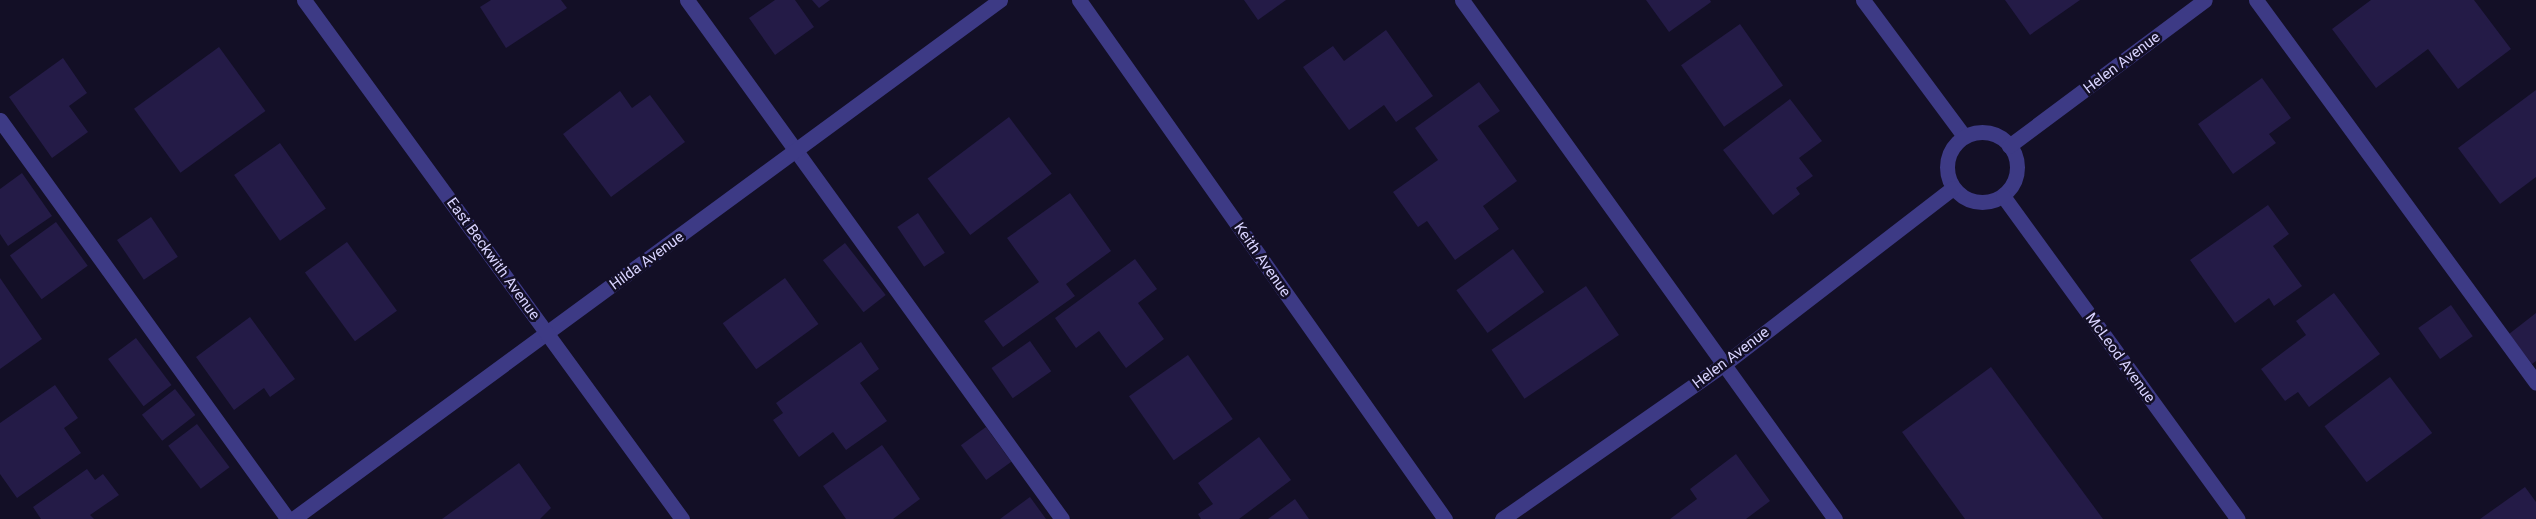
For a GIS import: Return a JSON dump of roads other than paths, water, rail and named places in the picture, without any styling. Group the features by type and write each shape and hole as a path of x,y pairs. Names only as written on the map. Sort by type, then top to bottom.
{"street":[{"name":"East Beckwith Avenue","path":"304,0 682,519"},
{"path":"687,0 1062,519"},
{"name":"Hilda Avenue","path":"291,519 798,151 1000,0"},
{"name":"Keith Avenue","path":"1079,0 1445,519"},
{"path":"1462,0 1835,519"},
{"path":"1863,0 1964,136"},
{"name":"Helen Avenue","path":"2010,146 2205,0"},
{"path":"2256,0 2536,382"},
{"path":"0,120 291,519"},
{"path":"1985,132 2010,146 2016,176 2003,196 1979,203 1953,188 1946,164 1964,136 1985,132"},
{"name":"Helen Avenue","path":"1502,519 1723,365 1953,188"},
{"name":"McLeod Avenue","path":"2003,196 2238,519"}]}
